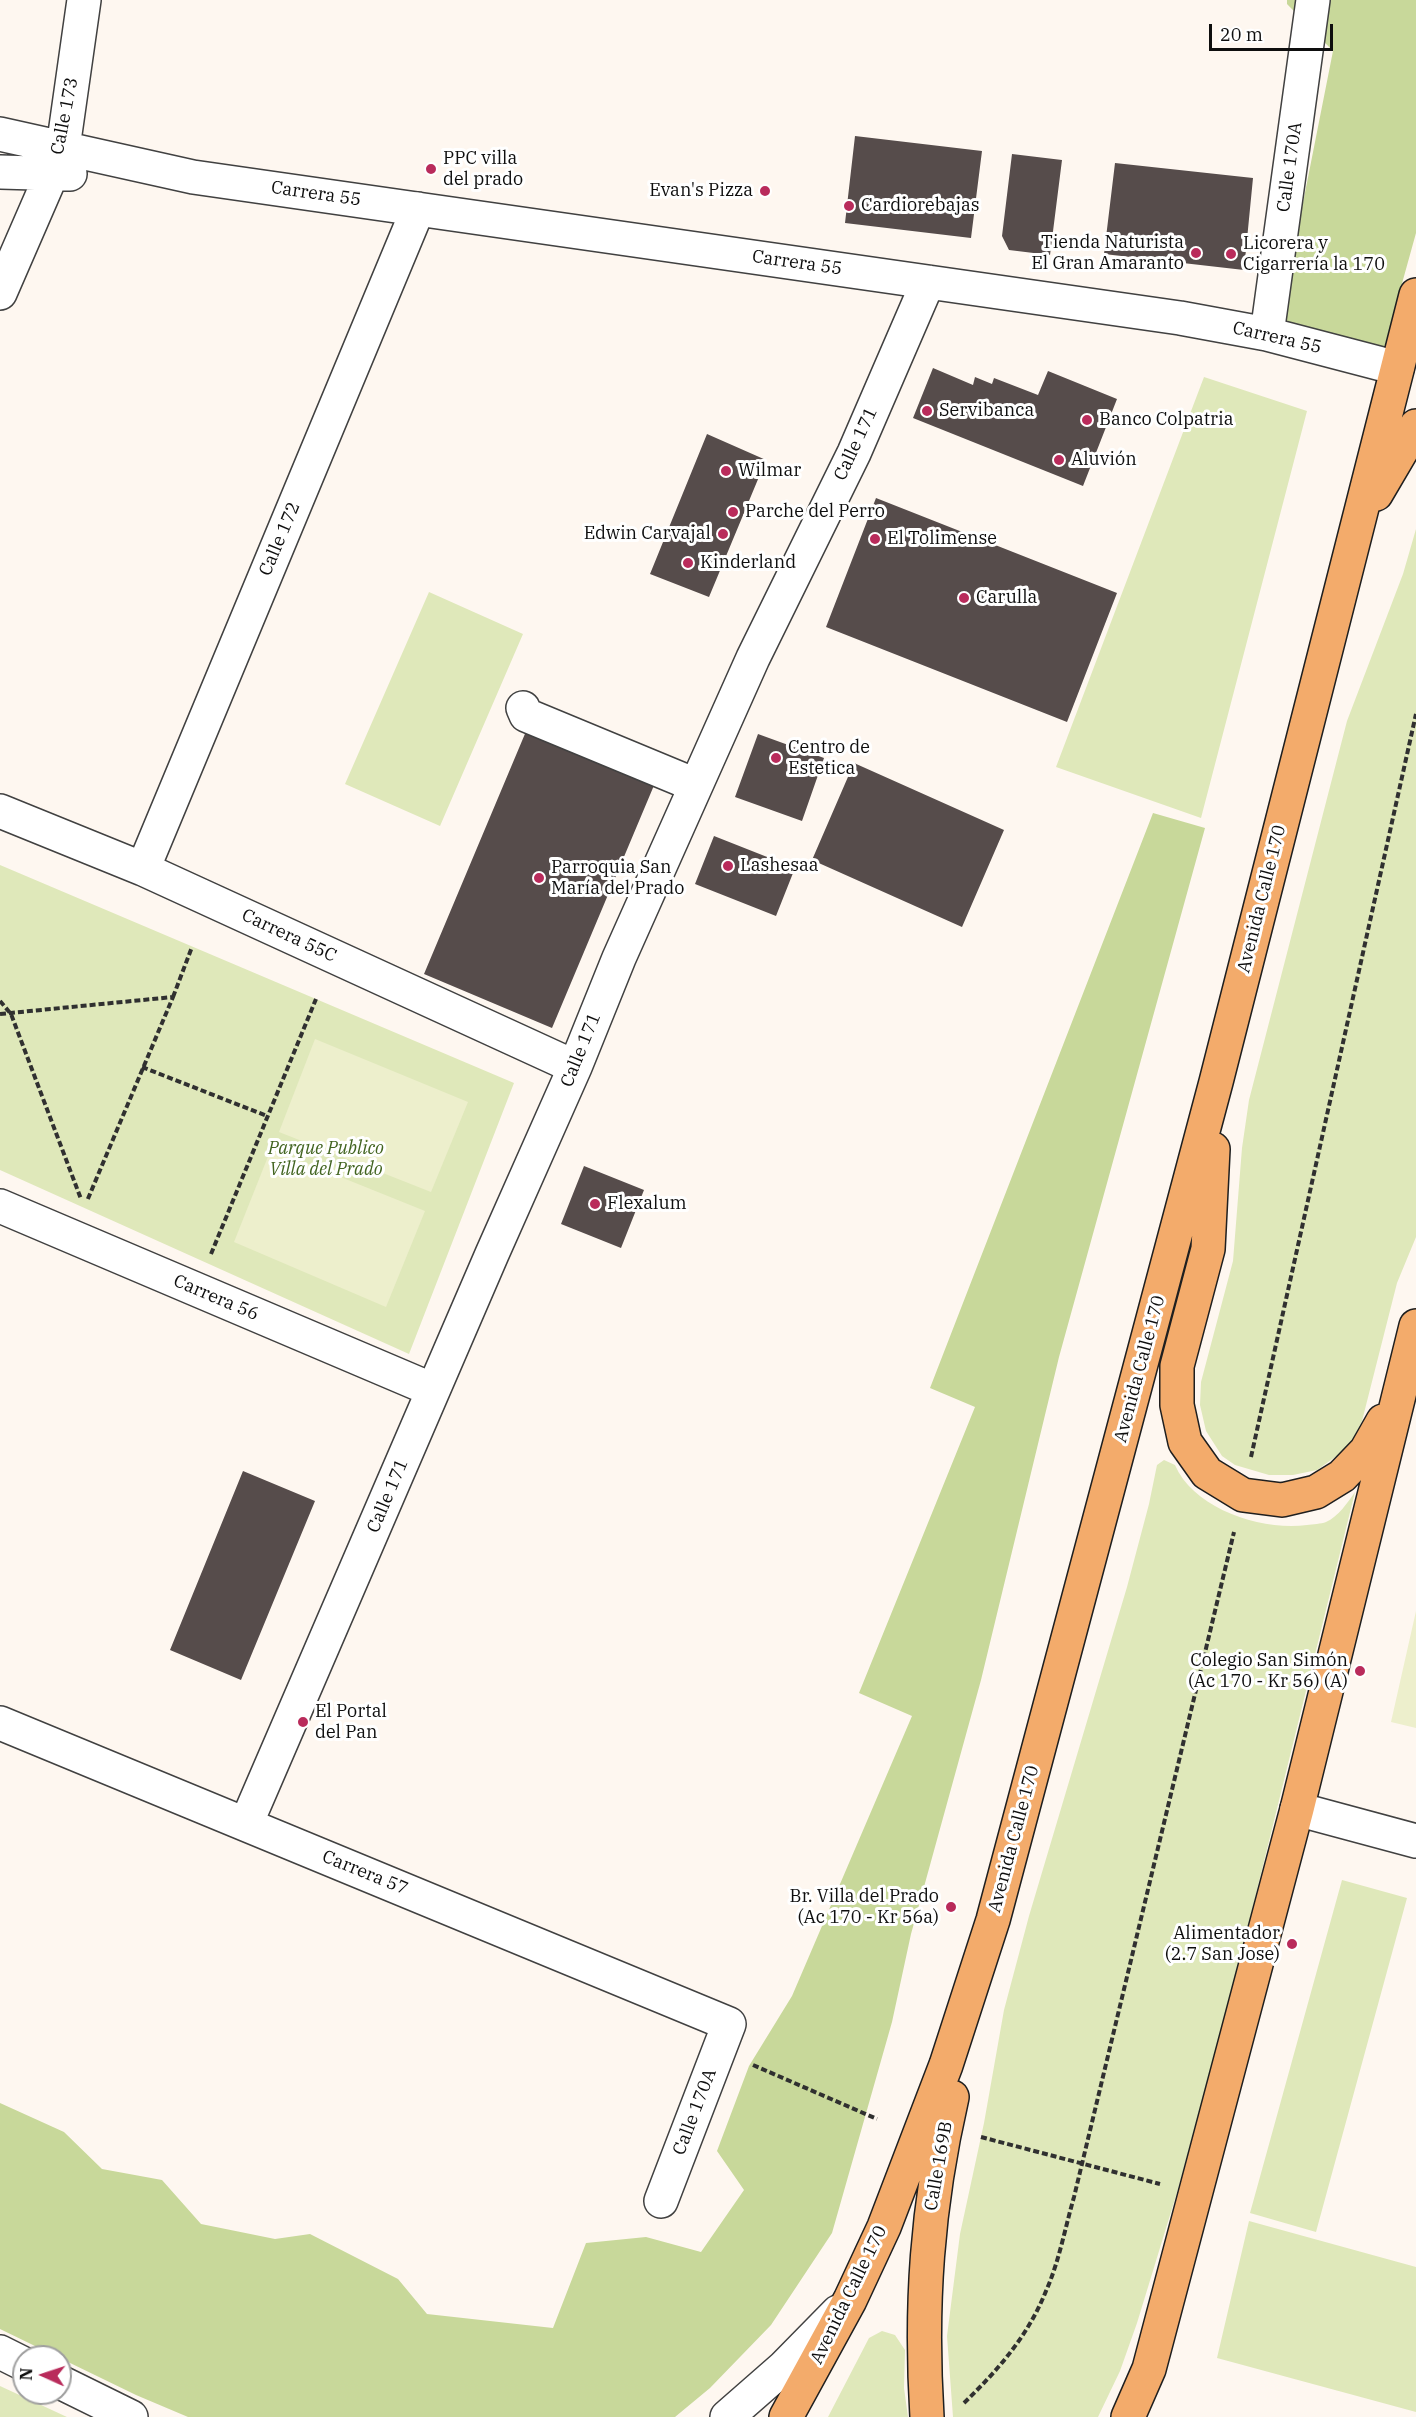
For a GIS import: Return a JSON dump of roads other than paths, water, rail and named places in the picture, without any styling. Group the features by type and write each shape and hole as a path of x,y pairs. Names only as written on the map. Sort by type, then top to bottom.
{"main road":[{"name":"Avenida Calle 170","path":"786,2417 850,2300 884,2227 946,2065 993,1920 1216,1082 1416,295"},
{"path":"1356,527 1416,426"},
{"path":"1216,1082 1208,1249 1177,1366 1177,1405 1185,1442 1207,1473 1243,1495 1282,1500 1316,1492 1342,1476 1366,1451 1400,1392"},
{"path":"1138,2417 1297,1809 1416,1326"},
{"name":"Calle 169B","path":"927,2417 924,2374 927,2245 935,2177 993,1920"},
{"path":"1128,2417 1149,2369"}],"street":[{"name":"Calle 173","path":"0,293 57,161 84,0"},
{"name":"Calle 170A","path":"1267,334 1313,0"},
{"name":"Carrera 55","path":"0,134 57,161"},
{"name":"Carrera 55","path":"0,172 57,161 418,208 1180,318 1267,334 1397,368"},
{"name":"Calle 172","path":"143,869 418,208"},
{"name":"Calle 171","path":"246,1824 575,1067 618,958 753,658 854,453 928,282"},
{"path":"523,708 526,716 695,785"},
{"name":"Carrera 55C","path":"0,811 143,869 575,1067"},
{"name":"Carrera 56","path":"0,1206 433,1390"},
{"name":"Carrera 57","path":"0,1722 246,1824 724,2037"},
{"path":"1297,1809 1416,1841"},
{"name":"Calle 170A","path":"661,2201 724,2037"},
{"path":"727,2417 783,2368 850,2300"},
{"path":"72,2388 131,2417"}],"place":[{"name":"PPC villa del prado","path":"431,169"},
{"name":"Evan's Pizza","path":"765,191"},
{"name":"Cardiorebajas","path":"849,206"},
{"name":"Tienda Naturista El Gran Amaranto","path":"1196,253"},
{"name":"Licorera y Cigarrería la 170","path":"1231,254"},
{"name":"Servibanca","path":"927,411"},
{"name":"Banco Colpatria","path":"1087,420"},
{"name":"Aluvión","path":"1059,460"},
{"name":"Wilmar","path":"726,471"},
{"name":"Parche del Perro","path":"733,512"},
{"name":"Edwin Carvajal","path":"723,534"},
{"name":"El Tolimense","path":"875,539"},
{"name":"Kinderland","path":"688,563"},
{"name":"Carulla","path":"964,598"},
{"name":"Centro de Estetica","path":"776,758"},
{"name":"Lashesaa","path":"728,866"},
{"name":"Parroquia San María del Prado","path":"539,878"},
{"name":"Flexalum","path":"595,1204"},
{"name":"Colegio San Simón (Ac 170 - Kr 56) (A)","path":"1360,1671"},
{"name":"El Portal del Pan","path":"303,1722"},
{"name":"Br. Villa del Prado (Ac 170 - Kr 56a)","path":"951,1907"},
{"name":"Alimentador (2.7 San Jose)","path":"1292,1944"}],"park label":[{"name":"Parque Publico Villa del Prado","path":"326,1159"}]}
